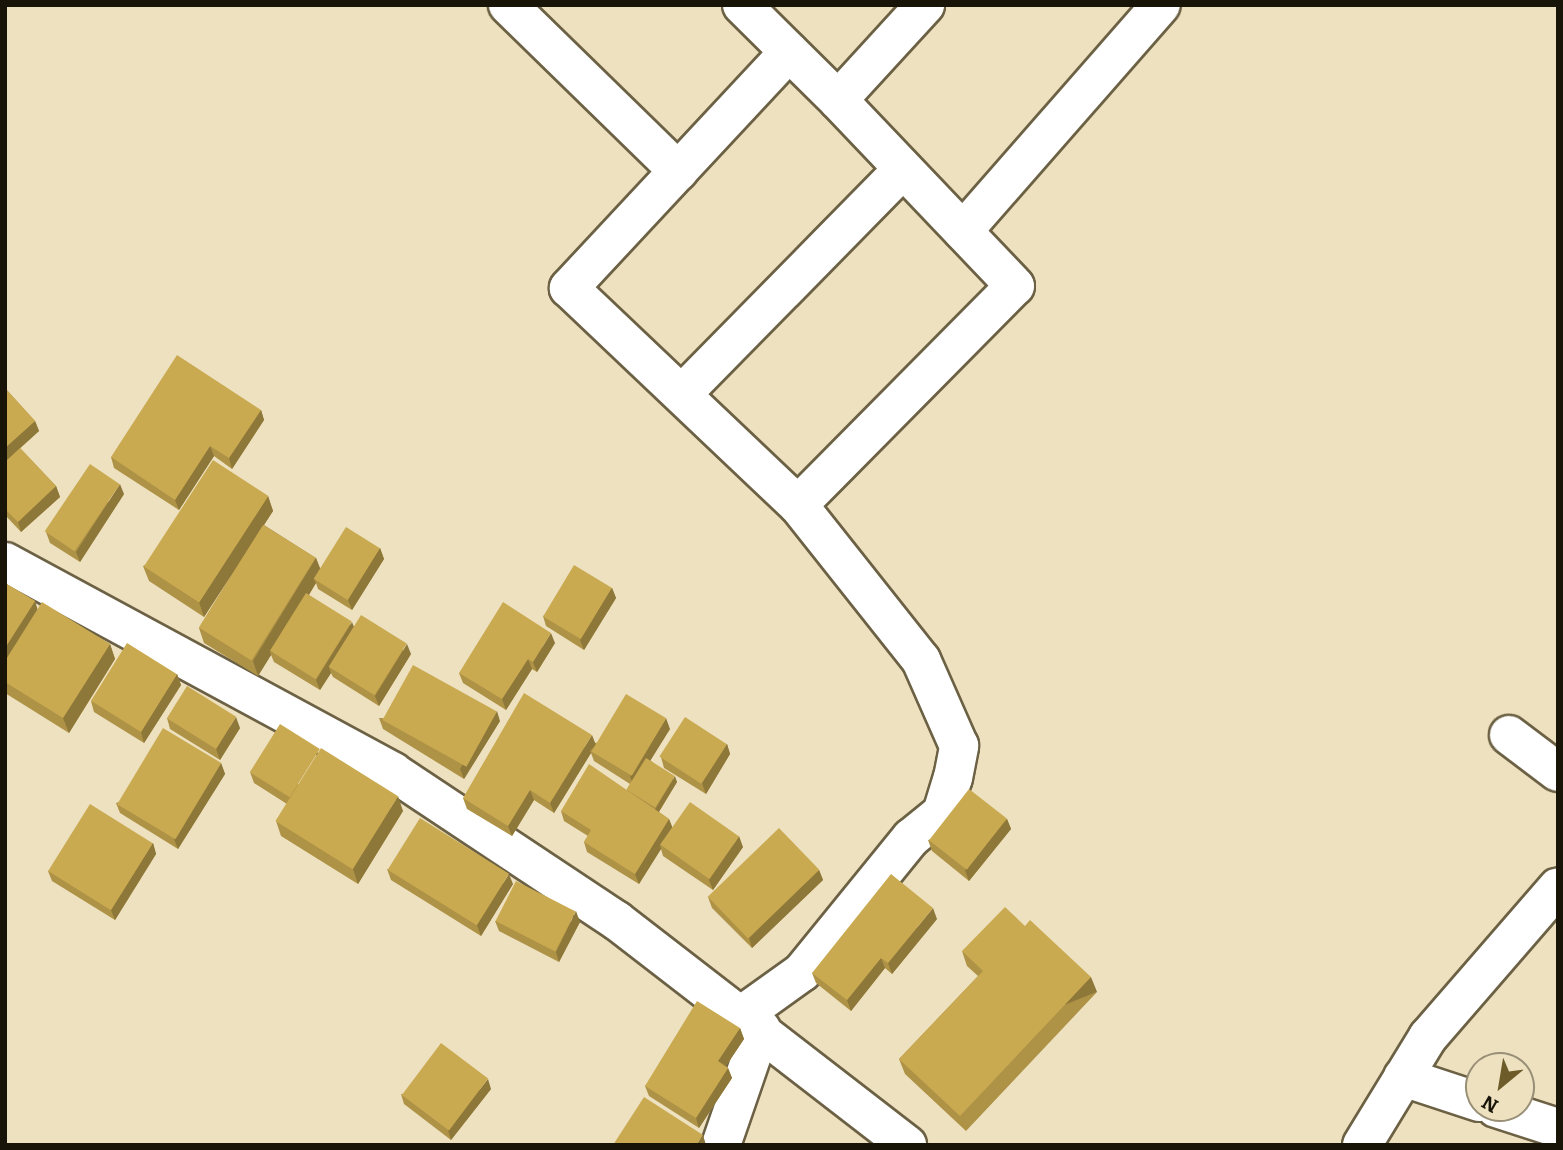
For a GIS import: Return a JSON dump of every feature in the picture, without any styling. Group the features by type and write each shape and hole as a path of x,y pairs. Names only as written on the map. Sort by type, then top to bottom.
{"street":[{"path":"508,5 678,171"},
{"path":"742,5 838,100 1016,286 798,505"},
{"path":"838,100 925,5"},
{"path":"963,231 1161,5"},
{"path":"721,1145 752,1022 802,972 911,838 942,813 959,746 921,660 798,505 683,393 569,288 789,52"},
{"path":"683,393 903,169"},
{"path":"5,562 393,772 616,920 752,1022 908,1145"},
{"path":"1509,735 1558,772"},
{"path":"1362,1145 1428,1037 1558,887"},
{"path":"1404,1077 1465,1097"},
{"path":"1535,1121 1558,1128"}],"building":[{"path":"177,355 261,410 229,458 210,446 175,500 111,457"},
{"path":"5,388 35,421 5,448"},
{"path":"20,448 56,486 18,522 5,509 5,462"},
{"path":"213,460 268,496 199,602 144,567"},
{"path":"90,464 120,484 75,551 45,531"},
{"path":"263,525 316,558 251,660 199,628"},
{"path":"346,527 380,548 348,600 314,579"},
{"path":"574,565 612,588 581,639 543,616"},
{"path":"5,583 35,601 5,648"},
{"path":"306,593 352,622 316,679 270,651"},
{"path":"42,602 110,644 63,718 5,682 5,661"},
{"path":"503,602 551,633 533,662 528,659 502,699 459,673"},
{"path":"361,615 407,644 374,695 329,667"},
{"path":"127,643 177,674 141,732 91,701"},
{"path":"413,665 497,712 466,767 382,720"},
{"path":"187,686 236,717 216,749 167,718"},
{"path":"524,693 592,735 550,803 530,790 508,826 463,798"},
{"path":"626,694 666,718 632,776 591,751"},
{"path":"685,717 727,744 701,784 659,756"},
{"path":"280,724 320,749 290,797 250,772"},
{"path":"163,728 221,763 175,839 117,804"},
{"path":"321,748 398,796 353,869 275,821"},
{"path":"646,758 675,776 655,807 626,789"},
{"path":"589,764 669,819 635,874 584,842 591,830 561,811"},
{"path":"969,789 1007,819 967,870 929,840"},
{"path":"690,802 739,836 709,879 660,845"},
{"path":"90,804 153,843 111,910 48,871"},
{"path":"420,818 509,874 477,925 388,870"},
{"path":"779,828 819,870 748,938 708,897"},
{"path":"891,874 933,908 888,963 881,958 847,1000 812,973"},
{"path":"516,881 576,911 555,952 496,921"},
{"path":"1005,907 1025,926 1030,920 1091,977 960,1116 899,1059 983,971 962,951"},
{"path":"697,1001 740,1028 718,1061 728,1068 696,1118 645,1086"},
{"path":"441,1043 488,1079 449,1130 402,1095"},
{"path":"644,1097 703,1135 696,1145 613,1145"}]}
